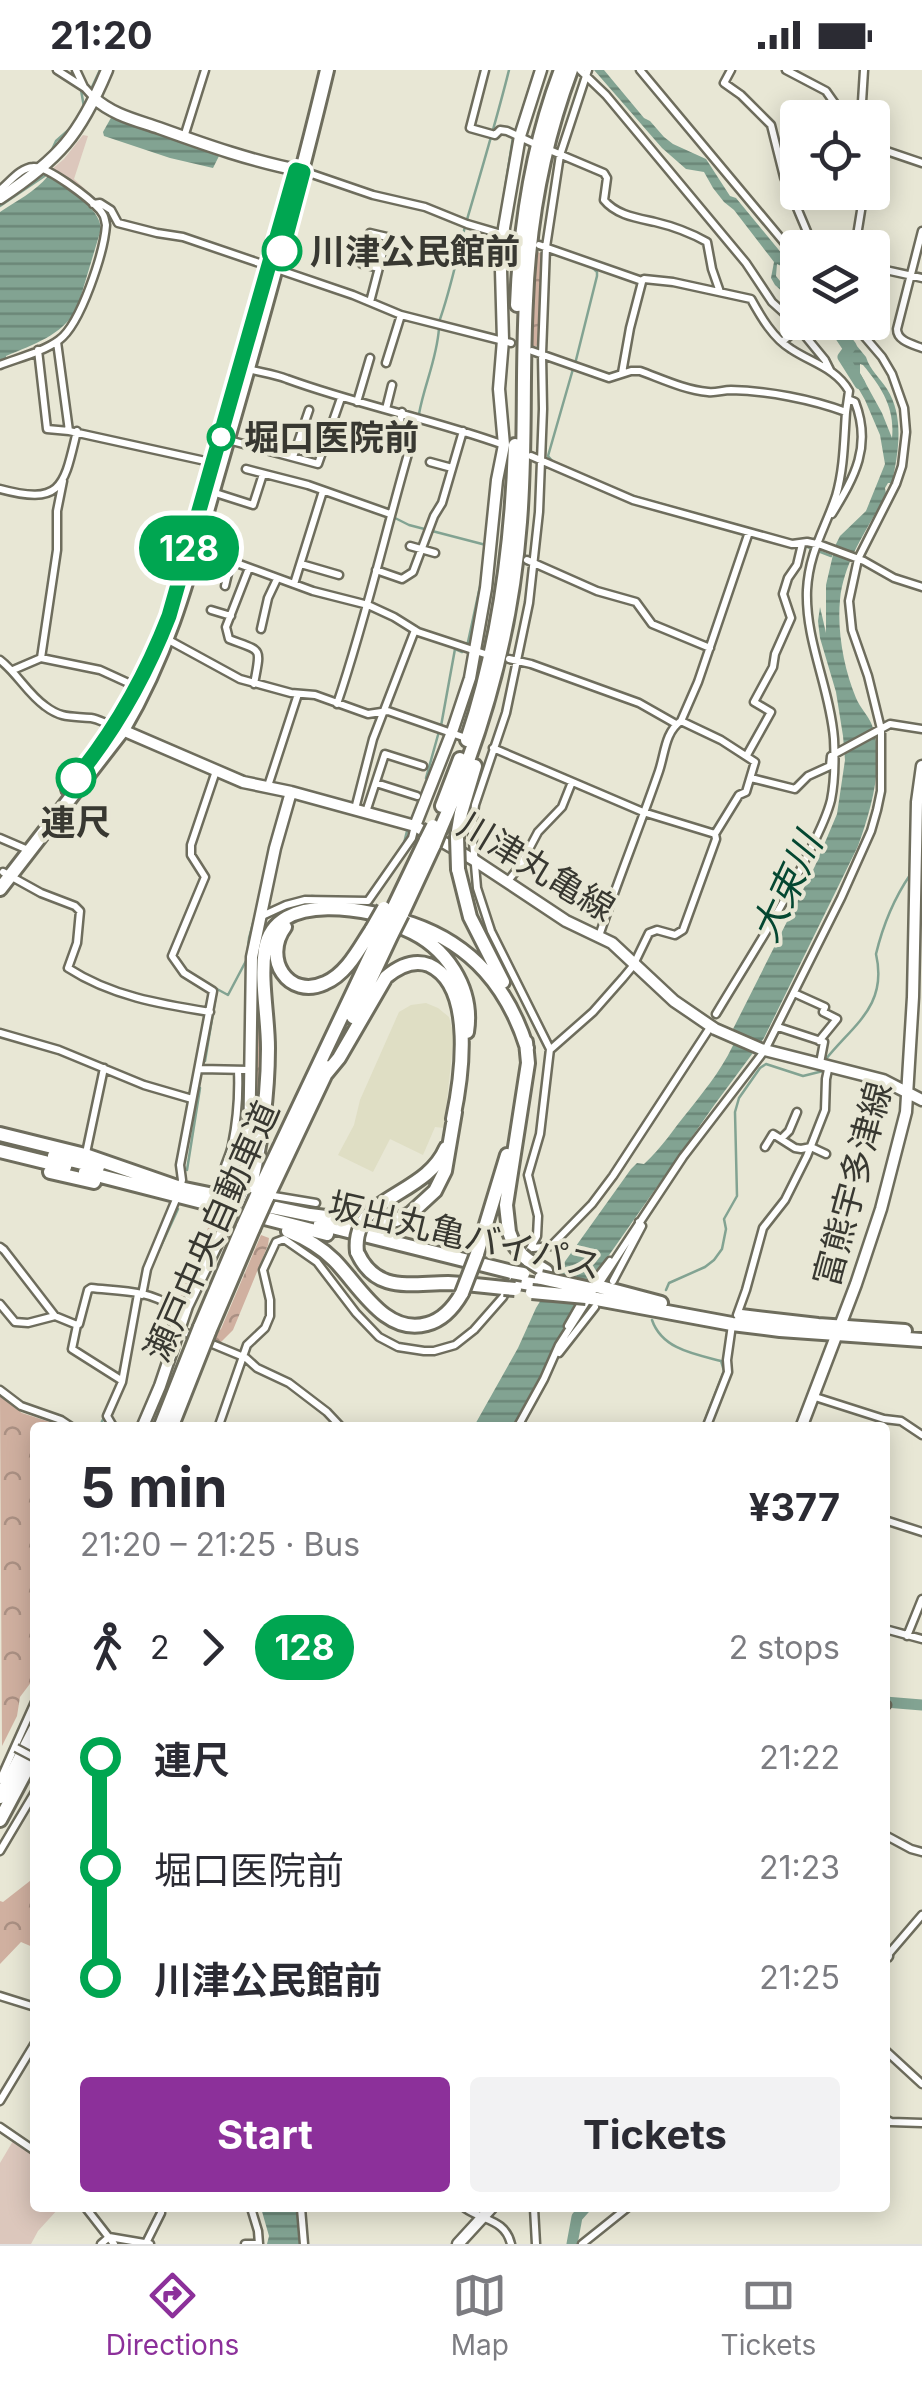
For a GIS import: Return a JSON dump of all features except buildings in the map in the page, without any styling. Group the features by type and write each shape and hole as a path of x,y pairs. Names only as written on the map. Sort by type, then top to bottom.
{"highway":[{"path":"300,171 319,70"},
{"path":"3,878 119,728 155,671 194,547 327,70"},
{"path":"392,911 436,828 474,720 501,605 514,482 522,230 534,156 561,70"},
{"path":"518,1272 506,1205 528,1048 513,1001 470,917 458,869 458,836 461,812 508,660 520,525 531,232 543,159 571,70"},
{"path":"26,849 64,786 119,728 165,638"},
{"path":"436,828 508,660"},
{"path":"325,1067 382,931 416,862 430,843"},
{"path":"253,1193 266,1098 265,952 272,932 286,918 315,910 365,912 418,926 450,942 492,978 528,1048"},
{"path":"0,1159 78,1179 346,1221 396,1220 417,1210 440,1184 448,1161 469,1013 464,989 451,966 440,952 412,932 366,918 339,915 293,921 277,942 276,961 282,973 298,984 323,984 336,977 382,931"},
{"path":"325,1067 338,1058 382,982 408,964 428,965 447,982 460,1019 463,1054"},
{"name":"瀬戸中央自動車道","path":"163,1422 204,1330 214,1292 253,1193 325,1067"},
{"path":"455,1112 447,1146 437,1165 373,1210 360,1226 357,1252 370,1273 388,1282 459,1284 518,1272 539,1282 593,1293"},
{"path":"0,1134 85,1154 286,1230 311,1242 336,1262 382,1312 402,1324 417,1326 437,1320 462,1294 520,1120"},
{"name":"坂出丸亀バイパス","path":"0,1142 179,1192"},
{"name":"坂出丸亀バイパス","path":"0,1150 518,1272"},
{"name":"瀬戸中央自動車道","path":"172,1422 240,1226"},
{"path":"518,1272 539,1282 593,1293"},
{"name":"坂出丸亀バイパス","path":"593,1293 661,1302 734,1320"},
{"name":"坂出丸亀バイパス","path":"593,1293 734,1320 922,1340"},
{"name":"坂出丸亀バイパス","path":"839,1330 922,1332"},
{"path":"0,1796 30,1739"},
{"path":"0,1820 30,1765"}],"street":[{"path":"57,70 115,113 224,151 425,207 510,236"},
{"path":"76,70 81,86"},
{"path":"0,198 43,168 78,130 107,70"},
{"path":"185,135 204,70"},
{"path":"485,70 470,128 492,134 502,130 533,143"},
{"path":"260,916 306,900 368,901 412,838 458,734 472,651 497,550 497,480 507,446 499,390 507,342 501,270 510,236 507,203 520,136 541,70"},
{"path":"640,70 780,237"},
{"path":"730,70 724,83 753,106 774,130 784,177 806,230"},
{"path":"786,70 826,91 832,100"},
{"path":"862,100 864,70"},
{"path":"220,1422 249,1342 265,1328 270,1316 262,1270 273,1244 282,1239 317,1262 356,1314 379,1337 398,1346 434,1351 455,1344 474,1330 518,1272 539,1228 528,1175 540,1134 550,1050 490,931 476,888 472,819 506,713 508,660 529,603 543,409 542,246 556,153 585,72 780,309"},
{"path":"890,152 922,163"},
{"path":"556,153 604,173 604,200 609,207 707,242 720,294"},
{"path":"0,190 24,170 43,168 92,204 105,218 106,234 82,310 72,327 58,342 0,365"},
{"path":"92,204 107,207 118,223 157,234 182,236 401,315 507,342"},
{"path":"922,232 897,334 922,348"},
{"path":"370,233 387,237 370,302"},
{"path":"542,246 642,282"},
{"path":"362,264 378,268"},
{"path":"890,271 922,278"},
{"path":"622,373 644,279 751,299 765,324 787,348 830,370 849,391 836,494 808,577 811,638 829,702 837,753 834,777 824,822 796,881 716,1014"},
{"path":"386,363 401,315"},
{"path":"811,340 830,370"},
{"path":"559,1345 683,1156 778,1027 870,831 881,791 879,731 850,614 851,583 857,559 896,484 905,455 906,432 904,408 892,374 867,340"},
{"path":"42,658 57,550 56,510 73,431 58,342"},
{"path":"38,350 46,428 217,464"},
{"path":"532,351 608,378 640,371 700,391 784,396 846,412"},
{"path":"356,402 370,358"},
{"path":"245,368 507,446"},
{"path":"386,408 392,384"},
{"path":"225,438 318,464 340,398"},
{"path":"825,522 852,481 861,451 860,416 855,402 848,399"},
{"path":"292,457 309,410"},
{"path":"396,437 402,412"},
{"path":"376,570 402,579 414,572 442,503 463,431"},
{"path":"337,704 356,649 409,444 386,434"},
{"path":"531,456 633,500 857,559 922,587"},
{"path":"430,462 452,468"},
{"path":"246,470 308,485 390,514"},
{"path":"209,491 253,504 263,474"},
{"path":"0,488 33,495 63,481"},
{"path":"294,584 323,491"},
{"path":"599,936 670,734 710,648 749,532"},
{"path":"747,755 771,712 754,702 773,667 791,618 783,594 802,544"},
{"path":"410,546 435,554"},
{"path":"194,547 294,584 368,604 415,630 472,651"},
{"path":"225,586 231,561"},
{"path":"530,562 597,591 636,602 652,624 710,648"},
{"path":"301,564 338,575"},
{"path":"249,568 226,627 229,639 258,652 254,684"},
{"path":"261,630 277,578"},
{"path":"211,610 230,616"},
{"path":"360,810 367,759 415,630"},
{"path":"165,638 240,680 316,695 368,714 388,711 458,734"},
{"path":"13,670 42,658 100,670 137,687"},
{"path":"0,660 57,713 77,720 92,718 119,728"},
{"path":"508,660 532,664 638,704 755,762 746,792 739,795 715,834 684,930 675,935 653,930 649,933 634,963 592,1012 550,1050"},
{"path":"268,786 298,694"},
{"path":"751,778 794,789 808,776 830,766 832,756 890,724 922,729"},
{"name":"川津丸亀線","path":"119,728 243,782 415,826 508,881 566,922 618,948 674,1001 715,1029 763,1049 883,1080 922,1100"},
{"path":"492,748 643,812 715,834"},
{"path":"360,810 376,783 385,754 423,766"},
{"name":"富熊宇多津線","path":"803,1422 881,1209 906,1112 917,999 918,802 922,766"},
{"path":"110,1422 106,1416 121,1380 147,1269 182,1180 180,1165 210,1012 213,992 184,973 172,956 204,877 191,855 191,845 216,770"},
{"path":"508,881 538,832 562,808 572,782"},
{"path":"376,783 417,796"},
{"path":"145,1422 187,1306 240,1226 253,1193 244,1070 252,957 291,792"},
{"path":"0,838 26,849"},
{"path":"3,878 76,906 80,911 77,944 68,968 84,979 141,1001 210,1012"},
{"path":"794,993 825,1007 823,1012 836,1019 819,1041"},
{"path":"708,1422 728,1372 734,1320 763,1228 785,1200 825,1110 824,1042 778,1027"},
{"path":"518,1272 551,1246 592,1204 715,1029"},
{"path":"0,1033 59,1050 192,1100"},
{"path":"85,1154 104,1068"},
{"path":"200,1070 244,1070"},
{"path":"244,1070 232,1149 222,1170 223,1177 253,1193 316,1203"},
{"path":"781,1139 797,1112"},
{"path":"765,1147 772,1134 795,1148 824,1153 815,1164"},
{"path":"613,1281 642,1226 639,1222"},
{"path":"554,1358 576,1310 626,1241"},
{"path":"0,1247 55,1316 76,1324"},
{"path":"121,1380 72,1348 76,1324 91,1288 140,1294 166,1302 171,1308 170,1320 179,1330 244,1357 297,1389 337,1422"},
{"path":"519,1422 593,1293"},
{"path":"0,1304 15,1322 55,1316"},
{"path":"0,1390 21,1406 63,1422"},
{"path":"812,1396 901,1421 922,1434"},
{"path":"890,1522 922,1532"},
{"path":"907,1636 922,1599"},
{"path":"890,1631 922,1639"},
{"path":"0,1780 30,1714"},
{"path":"15,1748 30,1754"},
{"path":"0,1851 30,1800"},
{"path":"890,1838 922,1852"},
{"path":"890,1952 918,1927 922,1915"},
{"path":"0,1996 30,2006"},
{"path":"0,2101 30,2052"},
{"path":"890,2055 922,2084"},
{"path":"890,2122 922,2124"},
{"path":"0,2127 30,2148"},
{"path":"89,2212 111,2240"},
{"path":"246,2244 259,2244 252,2212"},
{"path":"301,2212 304,2244"},
{"path":"458,2244 487,2212 508,2234 511,2244"},
{"path":"534,2212 536,2244"},
{"path":"582,2244 623,2212"},
{"path":"101,2244 111,2240 148,2244 161,2213"}],"shaded area":[{"path":"594,70 604,70 664,137 706,159 730,196 736,198 780,251 776,276 780,290 771,278 774,262 704,172 686,169 662,148"},
{"path":"112,116 220,154 213,168 104,136"},
{"path":"83,135 88,136 74,179 96,199 51,170"},
{"path":"48,176 95,213 101,229 71,318 46,338 0,359 0,212"},
{"path":"836,340 852,340 866,357 893,400 898,423 892,483 885,488 886,494 852,558 840,600 845,663 876,740 872,802 858,846 764,1038 593,1278 515,1422 476,1422 561,1267 631,1169 637,1163 644,1164 657,1151 722,1065 737,1036 733,1029 837,814 845,760 843,736 818,621 820,607 826,633 826,585 835,546 866,511 885,464 880,435 853,379 851,362","holes":["860,364 886,399 892,438 860,373"]},
{"path":"426,1003 449,1017 454,1035 444,1128 435,1127 423,1155 390,1139 373,1172 338,1155 399,1012"},
{"path":"13,2141 30,2152 30,2212 55,2212 31,2244 0,2244 0,2163"},
{"path":"262,2212 299,2212 304,2244 267,2244 269,2236"}],"green space":[{"path":"535,251 543,254 540,344 532,346"},
{"path":"296,908 268,934 264,1073 255,1152 256,959 267,926"},
{"path":"214,1218 222,1220 177,1315 178,1302"},
{"path":"261,1235 269,1238 268,1245 233,1330 220,1343 213,1341 221,1329"},
{"path":"0,1396 22,1413 50,1422 30,1422 30,1684 20,1697 17,1716 2,1746"},
{"path":"30,1881 30,1946 21,1942 0,1964 0,1901"}],"waterway":[{"path":"92,87 100,70"},
{"path":"439,322 509,70"},
{"path":"516,130 535,70"},
{"path":"81,90 82,111"},
{"path":"50,154 56,141 73,126"},
{"path":"499,227 513,137"},
{"path":"0,206 46,175"},
{"path":"467,228 483,232"},
{"path":"575,364 597,276 592,267"},
{"path":"419,414 439,328"},
{"name":"大束川","path":"846,340 851,346 843,357 860,384"},
{"path":"553,462 548,456 573,369"},
{"path":"412,447 415,420"},
{"path":"489,509 492,476"},
{"path":"629,495 791,540"},
{"path":"393,517 409,525 486,545"},
{"path":"805,546 831,556"},
{"path":"441,726 455,649 462,652 468,642 482,577"},
{"path":"426,778 438,735"},
{"path":"375,885 404,843 407,831"},
{"path":"826,1059 873,1001 879,943 910,875"},
{"path":"288,901 312,896 339,898"},
{"path":"205,1061 217,989 228,995 247,959 256,912"},
{"path":"666,1290 669,1283 705,1267 722,1249 724,1219 737,1196 735,1112 739,1098 760,1068 766,1064 803,1076 823,1071"},
{"path":"187,1170 200,1088"},
{"path":"150,1270 178,1209"},
{"path":"652,1320 671,1344 721,1361 724,1371 704,1422"},
{"path":"102,1422 105,1415"},
{"path":"890,1702 922,1705"},
{"path":"572,2244 581,2212"}],"bus line":[{"name":"128","path":"76,778 115,726 148,666 169,616 296,170 303,172 282,251"}],"place":[{"name":"川津公民館前","path":"282,251"},
{"name":"堀口医院前","path":"221,437"},
{"name":"連尺","path":"76,778"}]}
